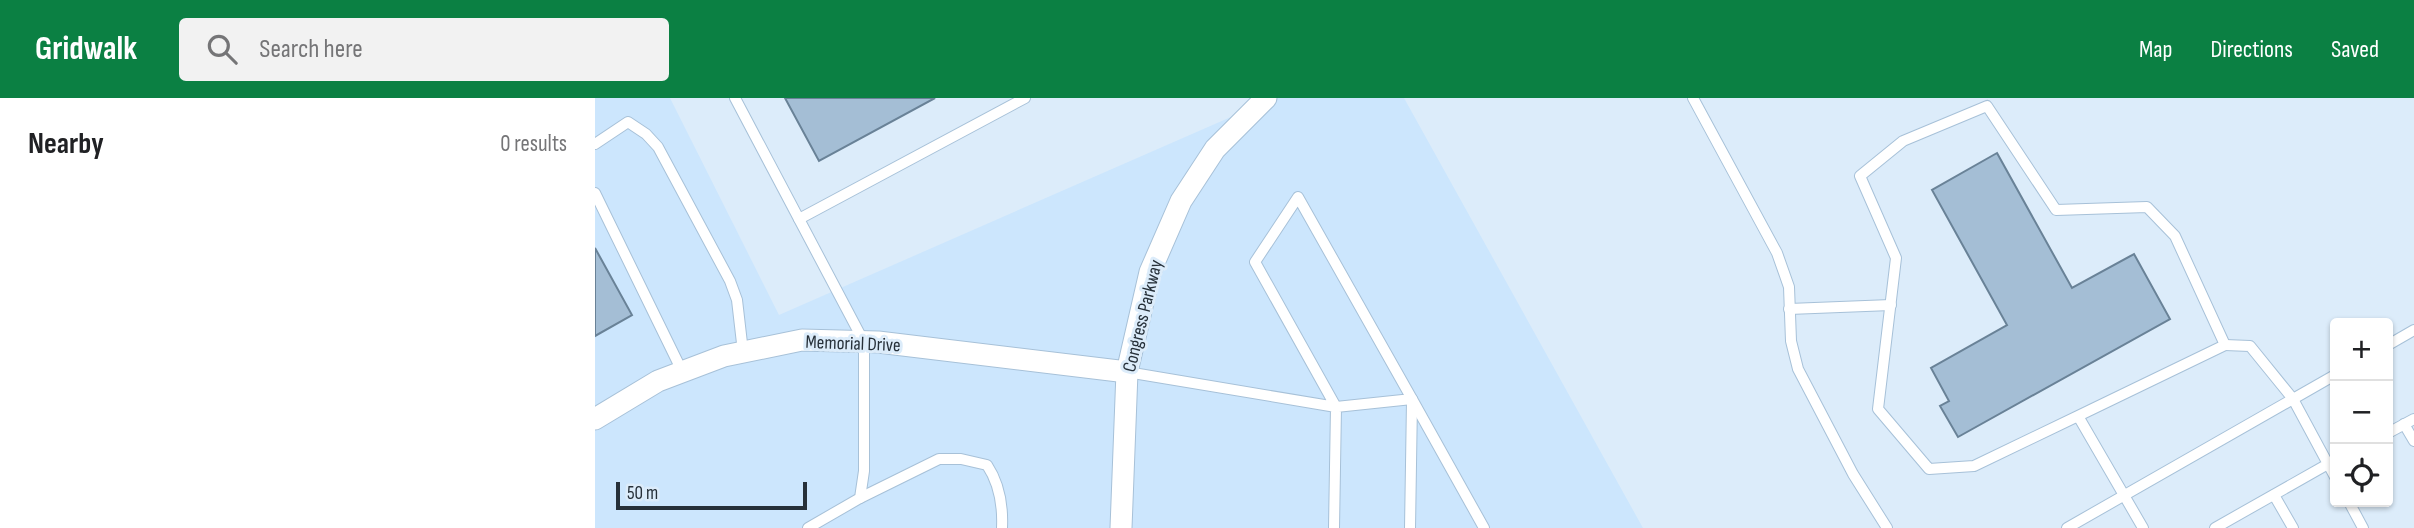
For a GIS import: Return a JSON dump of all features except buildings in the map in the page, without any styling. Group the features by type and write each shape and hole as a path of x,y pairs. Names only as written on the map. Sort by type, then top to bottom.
{"street":[{"name":"Congress Parkway","path":"1121,528 1127,372 1150,272 1181,201 1215,149 1266,98"},
{"name":"Memorial Drive","path":"595,419 658,381 724,356 802,340 864,342 1127,372"}],"lane":[{"path":"735,98 864,342 865,471 860,498"},
{"path":"799,219 1025,98"},
{"path":"1693,98 1777,253 1789,287 1791,341 1798,369 1853,474 1887,528"},
{"path":"2225,345 2175,236 2147,206 2056,210 1987,106 1903,141 1860,176 1896,258 1878,409 1929,469 1974,466 2225,345 2250,345 2293,399 2330,459"},
{"path":"595,144 628,122 646,134 658,147 730,281 737,300 743,352"},
{"path":"595,193 683,372"},
{"path":"1334,528 1336,407 1255,262 1298,197 1484,528"},
{"path":"1789,309 1891,305"},
{"path":"2393,342 2414,330"},
{"path":"1127,372 1336,407 1412,399"},
{"path":"2067,528 2330,378"},
{"path":"1410,528 1412,399"},
{"path":"2078,416 2143,528"},
{"path":"2393,430 2409,422 2414,441"},
{"path":"808,528 860,498 939,459 961,459 987,465 996,479 1003,517 1002,528"},
{"path":"2215,528 2330,463"},
{"path":"2274,495 2293,528"},
{"path":"2352,507 2363,528"}],"shaded area":[{"path":"595,98 670,98 779,315 1274,98 1404,98 1643,528 595,528"}]}
